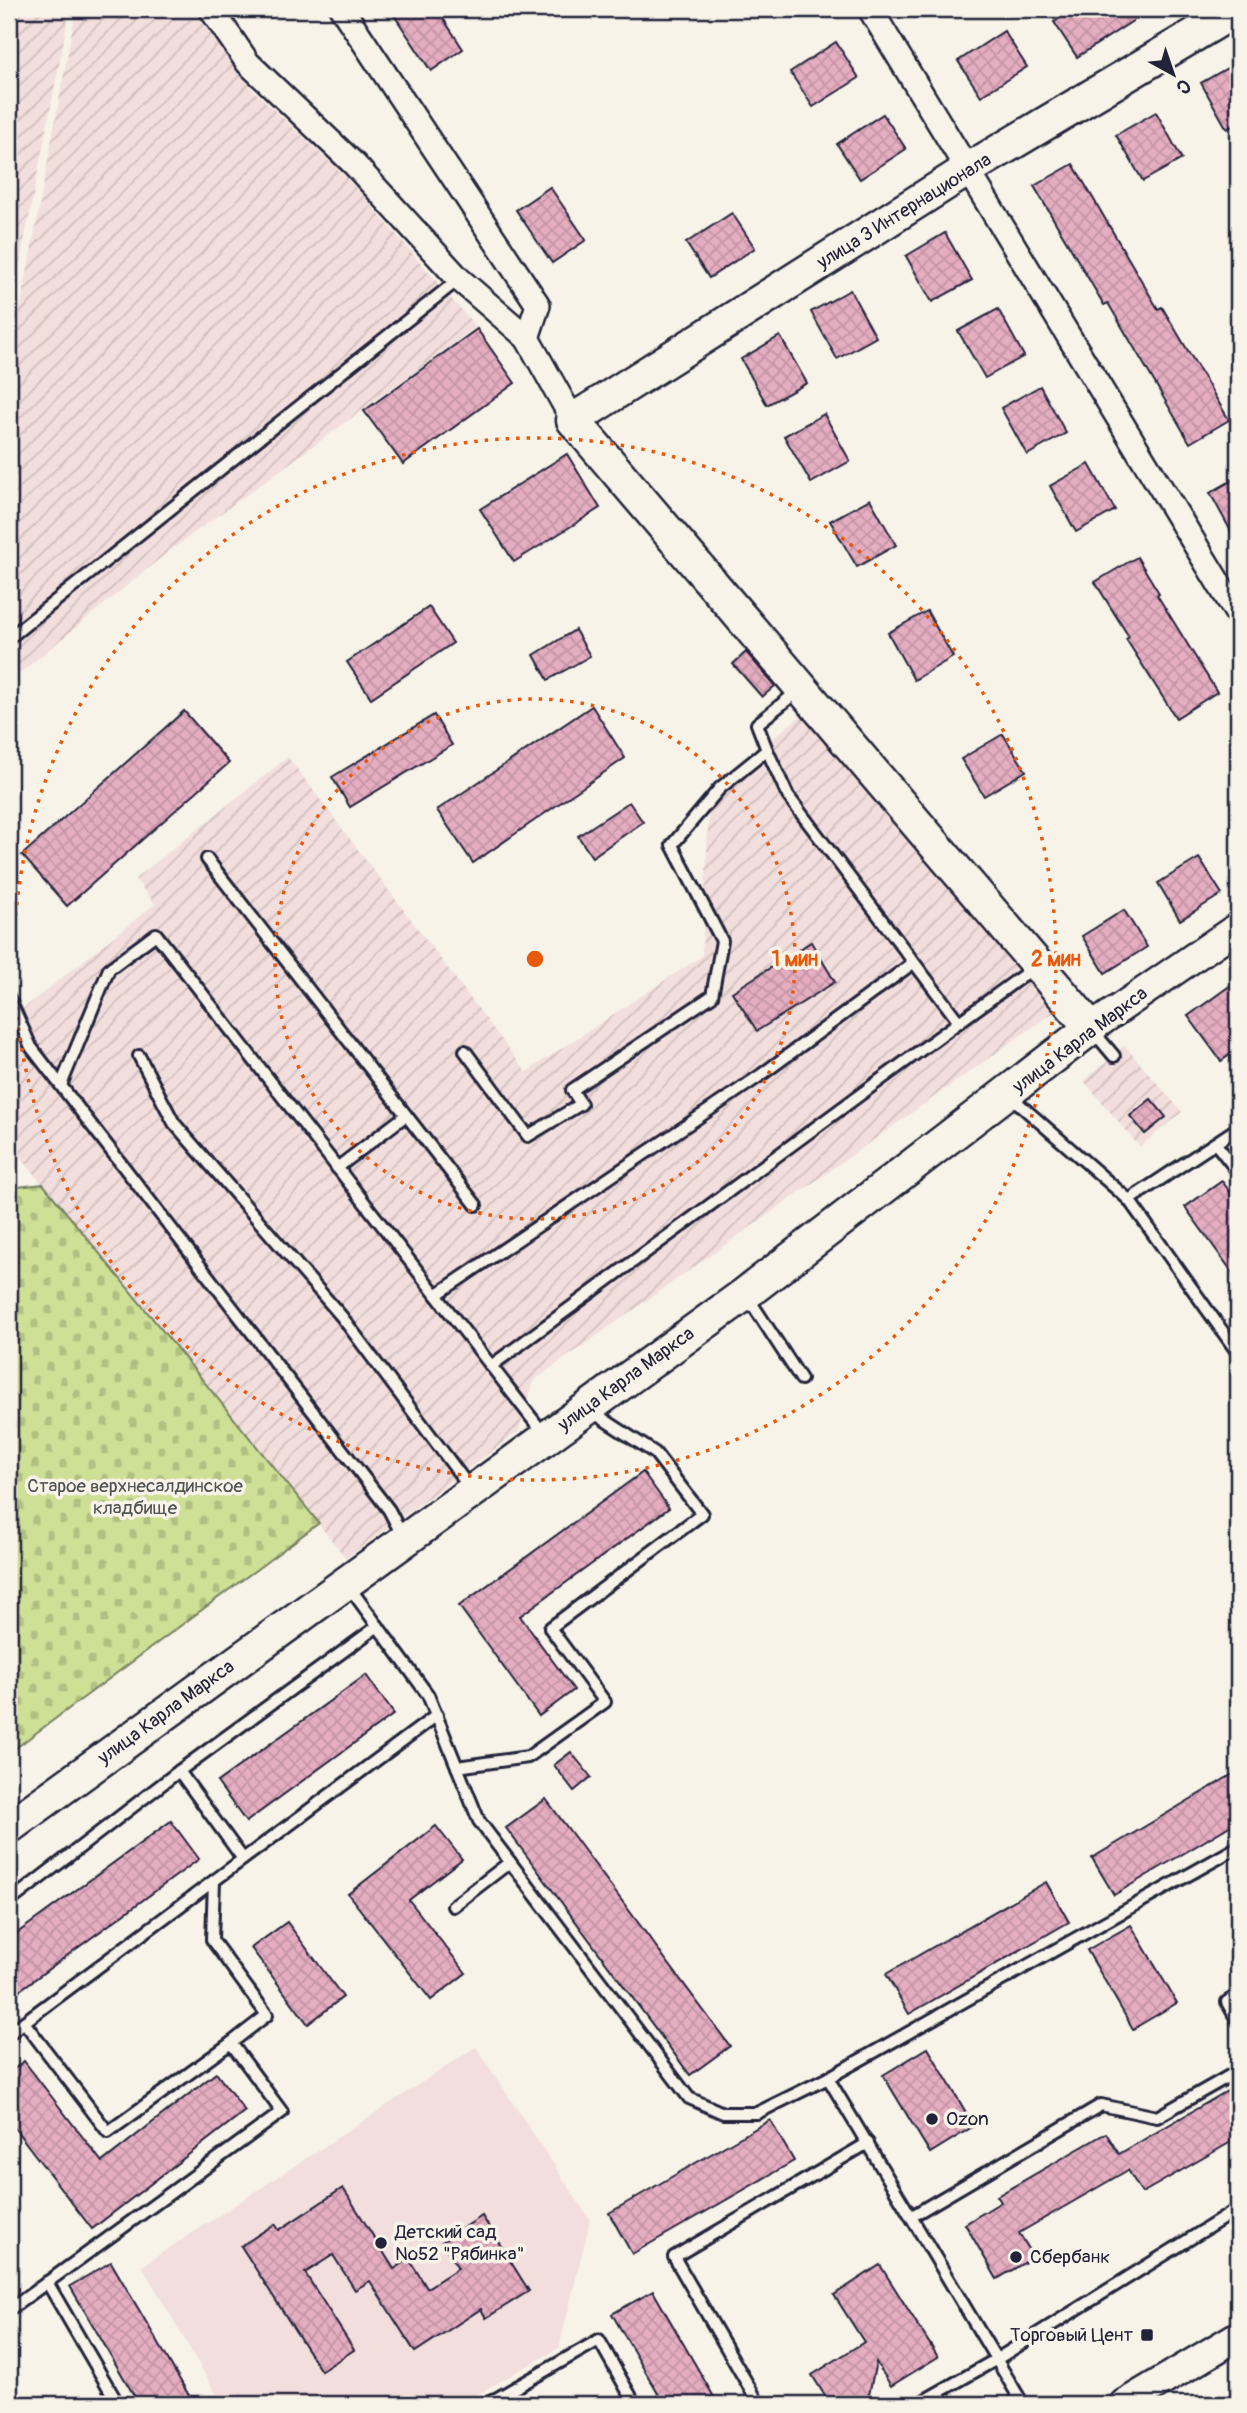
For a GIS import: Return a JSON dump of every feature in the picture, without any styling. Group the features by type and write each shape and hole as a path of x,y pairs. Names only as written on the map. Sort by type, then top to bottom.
{"main road":[{"name":"улица 3 Интернационала","path":"573,419 967,170 1238,9"},
{"path":"573,419 1091,1028"},
{"name":"улица Карла Маркса","path":"9,1827 745,1294 1091,1028"}],"street":[{"path":"211,9 248,63 354,164 459,279 527,338 573,419"},
{"path":"342,9 538,305 527,338"},
{"path":"870,9 1238,615"},
{"name":"улица Карла Маркса","path":"1091,1028 1238,927"},
{"path":"1124,2404 1238,2336"}],"lane":[{"path":"9,639 459,279"},
{"path":"802,688 757,724 788,796 959,1022"},
{"path":"465,1051 528,1136 581,1104 572,1090 712,996 722,941 673,845 720,788 767,750"},
{"path":"207,859 476,1205"},
{"path":"61,1086 109,969 156,934 546,1436"},
{"path":"436,1295 761,1075 913,963"},
{"path":"491,1366 1037,965"},
{"path":"9,998 31,1047 389,1510 404,1540"},
{"path":"1091,1028 1114,1056"},
{"path":"139,1056 174,1123 342,1317 472,1491"},
{"path":"1007,1094 1129,1200 1238,1353"},
{"path":"338,1168 405,1116"},
{"path":"1129,1200 1238,1128"},
{"path":"1216,1144 1238,1172"},
{"path":"745,1294 801,1379"},
{"path":"457,1767 528,1757 605,1702 550,1628 702,1514 655,1453 586,1408"},
{"path":"345,1582 428,1695 479,1821 689,2098 723,2113 757,2113 828,2078 1238,1847"},
{"path":"9,1902 179,1771 378,1626"},
{"path":"9,2034 437,1715"},
{"path":"179,1771 243,1859"},
{"path":"453,1906 510,1862"},
{"path":"24,2022 108,2132 231,2043 267,2015 212,1940 214,1881"},
{"path":"1238,1995 1227,2002 1238,2022"},
{"path":"9,2310 282,2112 231,2043"},
{"path":"912,2216 1101,2105 1157,2117 1238,2071"},
{"path":"828,2078 1023,2404"},
{"path":"758,2404 674,2257 868,2143"},
{"path":"918,2404 997,2359 1238,2209"},
{"path":"47,2282 118,2404"},
{"path":"487,2404 599,2340 635,2404"}],"shaded area":[{"path":"9,9 70,9 9,318"},
{"path":"76,9 192,9 254,91 351,182 476,327 168,552 9,682 9,370"},
{"path":"802,715 1054,1012 533,1381 519,1431 346,1558 9,1143 9,1020 155,904 135,879 288,757 526,1072 702,956 710,788"},
{"path":"1125,1046 1182,1112 1140,1147 1084,1081"},
{"name":"Детский сад №52 \"Рябинка\"","path":"476,2047 590,2220 559,2348 460,2404 222,2404 142,2266"}],"green space":[{"name":"Старое верхнесалдинское кладбище","path":"43,1184 319,1523 9,1753 9,1188"}],"building":[{"path":"390,9 437,9 463,49 431,71"},
{"path":"1074,9 1151,9 1077,57 1054,22"},
{"path":"1004,31 1027,67 981,96 958,61"},
{"path":"836,42 859,78 813,107 790,72"},
{"path":"1238,62 1238,123 1227,129 1201,83"},
{"path":"1156,112 1182,159 1143,181 1116,135"},
{"path":"883,114 906,149 860,179 837,144"},
{"path":"1073,164 1158,309 1162,307 1229,420 1190,443 1108,303 1104,305 1034,186"},
{"path":"550,187 586,240 552,263 516,210"},
{"path":"732,213 755,248 709,278 686,243"},
{"path":"945,233 972,280 932,302 906,256"},
{"path":"850,290 876,337 837,359 811,312"},
{"path":"998,309 1024,356 985,378 958,331"},
{"path":"477,329 515,383 403,464 364,411"},
{"path":"780,336 807,383 767,405 741,359"},
{"path":"1040,386 1066,433 1027,455 1001,408"},
{"path":"824,414 850,461 811,483 784,436"},
{"path":"567,454 600,508 514,562 480,509"},
{"path":"1089,464 1115,510 1076,532 1050,486"},
{"path":"1238,477 1238,544 1210,493"},
{"path":"870,499 896,545 857,567 830,521"},
{"path":"1137,557 1159,593 1157,595 1217,692 1176,718 1126,639 1129,637 1095,582"},
{"path":"429,607 453,643 371,698 347,662"},
{"path":"927,611 953,657 914,680 888,633"},
{"path":"575,630 590,656 548,680 534,655"},
{"path":"746,652 775,686 762,697 733,664"},
{"path":"592,706 625,758 473,863 437,810"},
{"path":"184,711 229,763 67,906 22,855"},
{"path":"434,715 452,745 350,807 332,777"},
{"path":"1003,734 1026,771 984,796 961,759"},
{"path":"629,802 643,822 592,857 578,836"},
{"path":"1199,858 1222,894 1180,920 1158,883"},
{"path":"1124,910 1147,947 1105,973 1082,936"},
{"path":"811,942 835,982 757,1031 732,992"},
{"path":"1238,980 1238,1049 1221,1061 1188,1016"},
{"path":"1151,1099 1166,1117 1145,1134 1130,1116"},
{"path":"1222,1181 1238,1203 1238,1280 1185,1207"},
{"path":"643,1472 669,1508 520,1616 574,1690 539,1716 459,1606"},
{"path":"366,1675 394,1714 246,1822 217,1782"},
{"path":"571,1752 591,1777 574,1791 554,1765"},
{"path":"1238,1771 1238,1821 1114,1895 1092,1858"},
{"path":"546,1799 730,2046 690,2075 506,1828"},
{"path":"171,1821 199,1859 9,1998 9,1939"},
{"path":"436,1826 462,1859 409,1900 466,1973 431,2000 348,1894"},
{"path":"1046,1882 1069,1922 909,2014 886,1974"},
{"path":"287,1922 343,1997 308,2024 251,1948"},
{"path":"1131,1925 1177,2003 1133,2029 1087,1950"},
{"path":"928,2048 974,2126 930,2153 883,2075"},
{"path":"24,2061 102,2162 216,2073 245,2111 92,2229 9,2121 9,2073"},
{"path":"1227,2091 1238,2110 1238,2138 1142,2193 1128,2170 1019,2233 1034,2257 997,2279 965,2224 1001,2202 997,2196 1106,2133 1119,2154"},
{"path":"770,2120 794,2161 632,2254 609,2213"},
{"path":"343,2188 394,2269 409,2259 427,2288 458,2268 442,2242 482,2216 529,2291 486,2318 481,2309 415,2352 370,2281 355,2290 333,2255 305,2273 354,2350 321,2371 241,2246 275,2224 279,2230"},
{"path":"111,2262 194,2404 139,2404 70,2286"},
{"path":"880,2265 938,2357 891,2386 876,2362 867,2404 830,2404 812,2375 864,2342 834,2295"},
{"path":"653,2291 718,2404 664,2404 612,2314"}],"place":[{"name":"Ozon","path":"932,2119"},
{"name":"Детский сад №52 \"Рябинка\"","path":"381,2243"},
{"name":"Сбербанк","path":"1016,2257"},
{"name":"Торговый Цент","path":"1147,2335"}]}
